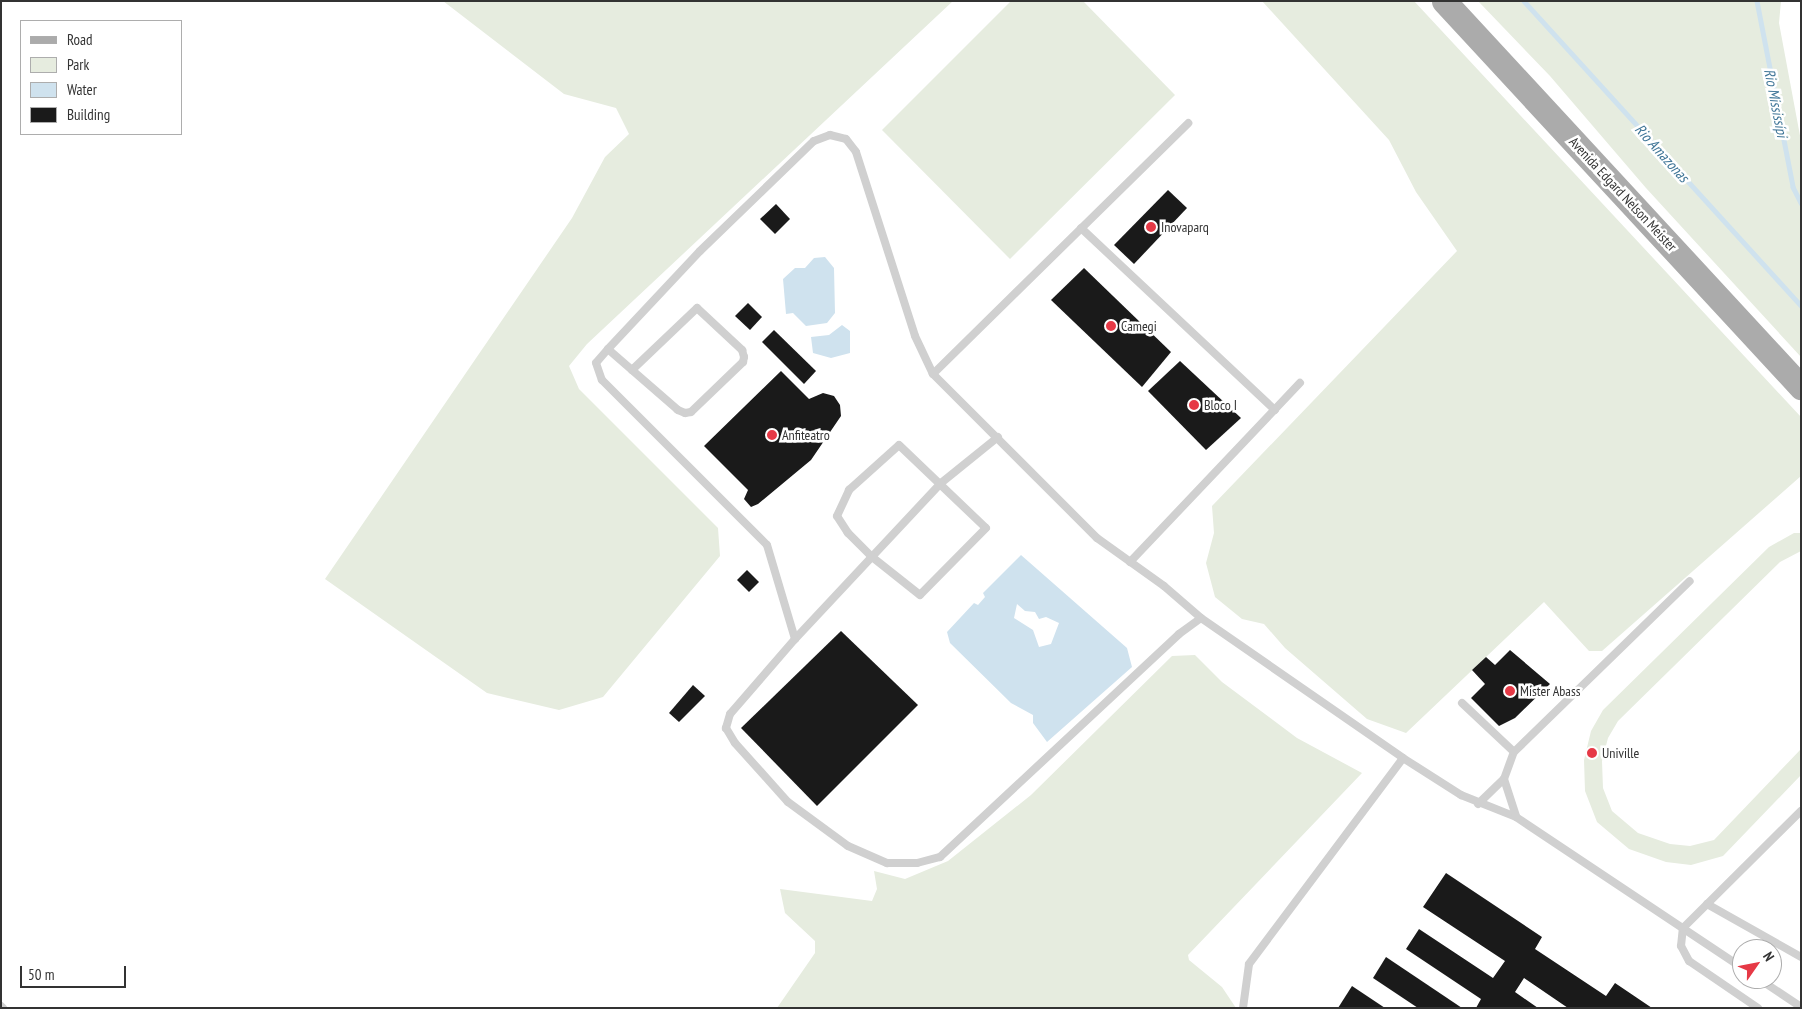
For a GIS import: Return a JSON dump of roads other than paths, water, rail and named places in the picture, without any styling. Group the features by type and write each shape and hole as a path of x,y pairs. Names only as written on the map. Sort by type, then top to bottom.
{"main road":[{"name":"Avenida Edgard Nelson Meister","path":"1444,1 1801,387"},
{"name":"Avenida Edgard Nelson Meister","path":"1460,1 1801,370"}],"lane":[{"path":"933,374 1188,123"},
{"path":"795,639 767,545 602,380 596,363 779,173 814,141 830,135 846,139 856,152 915,336 933,374 1097,538 1201,618 1403,758 1478,804 1516,817 1732,961"},
{"path":"1081,228 1275,410"},
{"path":"608,349 632,370 678,410 685,413 697,406 743,362 744,357 742,350 697,308 632,370"},
{"path":"1130,562 1300,383"},
{"path":"998,437 941,483 795,639 730,714 726,728 735,743 788,802 848,846 887,863 917,863 940,857 970,832 1179,634 1201,618"},
{"path":"899,445 941,483 985,526 985,531 920,595 871,556 848,534 837,516 849,490 899,445"},
{"path":"1478,804 1504,779 1514,752 1690,581"},
{"path":"1462,703 1514,752"},
{"path":"1243,1008 1249,964 1403,758"},
{"path":"1504,779 1516,817"},
{"path":"1758,1008 1689,961 1681,946 1683,928 1801,811"},
{"path":"1707,904 1801,956"},
{"path":"1774,989 1801,1007"}],"water":[{"path":"825,257 834,268 835,313 827,323 806,326 793,313 786,314 783,279 795,268 805,268 814,258"},
{"path":"842,325 850,331 850,353 831,358 813,353 811,337 829,335"},
{"path":"1021,555 1127,648 1132,667 1047,742 1033,723 1033,715 1011,703 950,643 947,632 974,603 978,605 985,597 983,593","holes":["1017,604 1025,611 1035,612 1039,619 1046,617 1059,623 1051,644 1039,647 1033,630 1014,618"]}],"waterway":[{"name":"Rio Amazonas","path":"1524,1 1801,305"},
{"name":"Rio Mississípi","path":"1757,1 1793,187 1801,203"}],"place":[{"name":"Inovaparq","path":"1151,227"},
{"name":"Camegi","path":"1111,326"},
{"name":"Bloco I","path":"1194,405"},
{"name":"Anfiteatro","path":"772,435"},
{"name":"Mister Abass","path":"1510,691"},
{"name":"Univille","path":"1592,753"}]}
